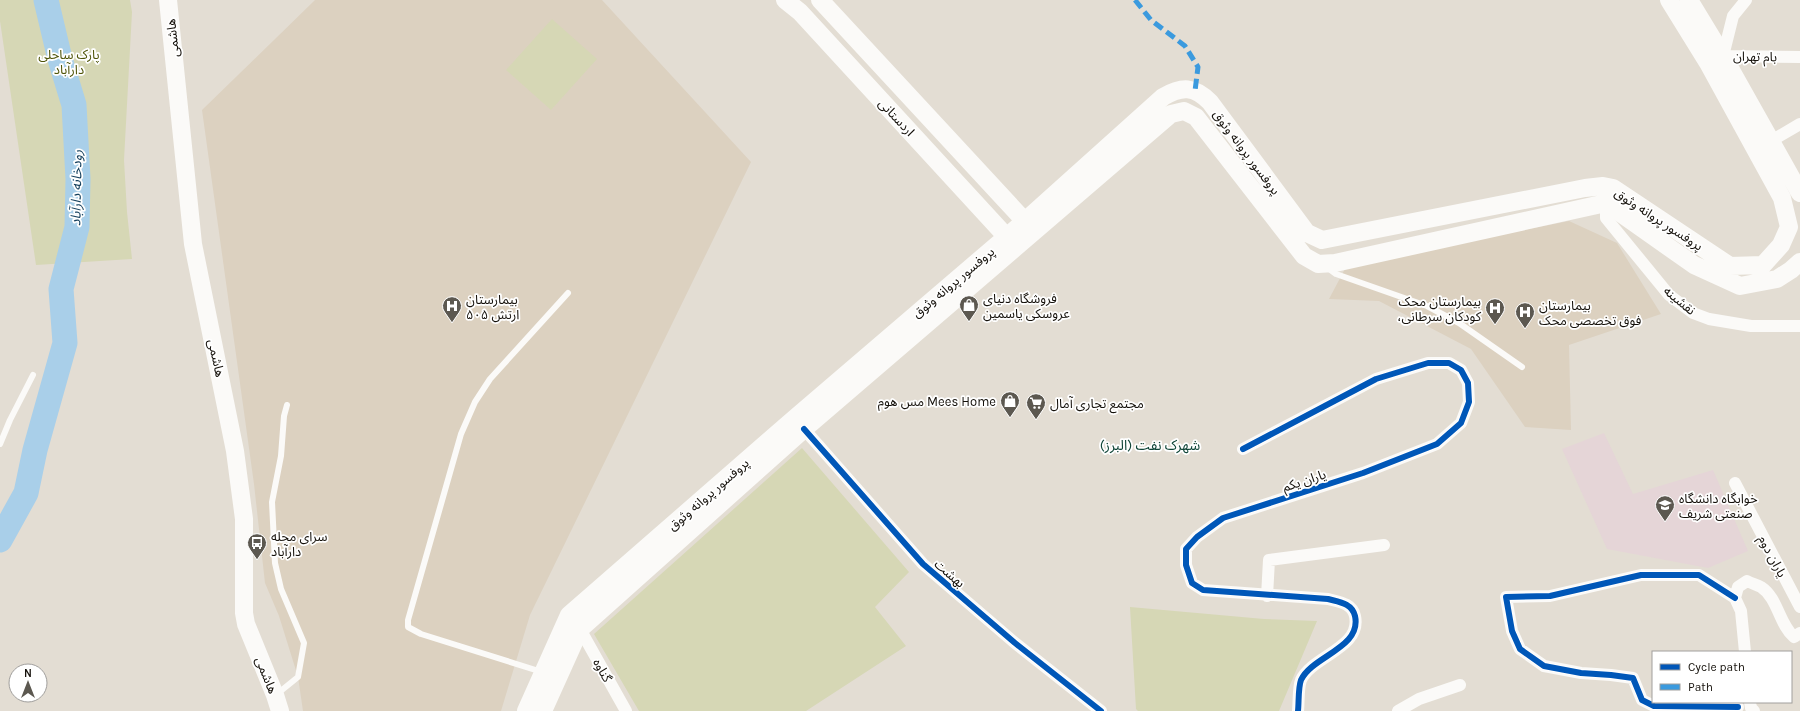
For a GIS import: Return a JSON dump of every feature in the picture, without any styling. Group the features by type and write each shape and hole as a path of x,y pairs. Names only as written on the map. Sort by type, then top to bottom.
{"main road":[{"name":"هاشمی","path":"168,0 193,244 235,451 244,519 244,613 246,624 277,703"},
{"name":"اردستانی","path":"785,0 800,12 1012,242"},
{"name":"اردستانی","path":"820,0 1029,226"},
{"name":"پروفسور پروانه وثوق","path":"1029,226 1171,114 1184,111 1196,117 1304,256 1320,264 1335,263 1604,195 1613,188 1730,266 1763,265 1781,245 1788,227 1782,198 1708,63 1669,0"},
{"path":"1690,0 1800,193"},
{"name":"پروفسور پروانه وثوق","path":"543,711 551,675 574,610 799,424 1012,242 1163,97 1175,90 1188,89 1201,93 1210,102 1307,233 1322,240 1585,188 1604,195 1694,265 1740,286 1777,279 1797,269"},
{"path":"1320,264 1322,240"},
{"name":"پروفسور پروانه وثوق","path":"526,711 580,629 799,424"},
{"path":"574,610 580,629"}],"street":[{"name":"بام تهران","path":"1746,0 1732,16 1723,56 1800,57"},
{"path":"1771,141 1800,124"},
{"name":"نقشینه","path":"1604,195 1606,218 1670,295 1693,313 1709,319 1751,326 1800,326"},
{"name":"یاران یکم","path":"1243,449 1376,379 1428,363 1449,363 1461,370 1468,382 1469,402 1461,423 1437,444 1363,473 1223,518 1196,536 1186,549 1186,565 1192,583 1203,590 1267,596 1328,599 1345,603 1354,614 1356,625 1349,640 1333,653 1313,665 1301,681 1298,711"},
{"name":"بهشت","path":"799,424 923,564 1015,643 1101,711"},
{"name":"یاران دوم","path":"1735,483 1800,607"},
{"path":"1267,596 1270,560 1384,545"},
{"path":"1738,707 1652,708 1642,700 1633,678 1581,673 1544,666 1520,649 1512,631 1506,597 1550,596 1640,575 1674,574 1699,576 1735,598 1741,611 1745,651"},
{"name":"یاران دوم","path":"1735,598 1738,587 1746,581 1762,588 1777,606 1787,631 1794,637 1800,633"},
{"path":"1787,583 1800,583"},
{"name":"گناوه","path":"580,629 626,711"},
{"path":"1398,711 1419,699 1460,685"}],"lane":[{"path":"1320,264 1336,274 1427,306 1471,330 1522,367"},
{"path":"551,675 421,634 408,627 408,620 461,434 475,402 490,379 568,293"},
{"path":"0,444 10,420 33,375"},
{"path":"277,703 298,677 304,643 280,589 276,563 272,502 281,456 284,416 287,405"}],"shaded area":[{"name":"بیمارستان ۵۰۵ ارتش","path":"315,0 602,0 751,162 530,615 501,711 303,711 298,677 279,616 265,583 254,484 202,110"},
{"name":"بیمارستان فوق تخصصی محک","path":"1569,221 1617,243 1661,314 1569,345 1571,430 1525,427 1471,349 1379,301 1329,299 1347,265"},
{"name":"خوابگاه دانشگاه صنعتی شریف","path":"1604,433 1633,494 1713,470 1748,551 1708,568 1607,549 1562,449"}],"green space":[{"name":"پارک ساحلی دارآباد","path":"0,0 130,0 132,12 124,160 132,259 36,265 0,21"},
{"path":"552,19 597,59 551,110 506,70"},
{"path":"802,448 909,572 875,607 906,646 806,711 639,711 594,634"},
{"path":"1130,607 1264,619 1317,621 1279,711 1138,711 1136,709"}],"waterway":[{"name":"رودخانه دارآباد","path":"0,540 26,493 35,450 65,343 61,289 77,227 78,179 74,105 60,59 46,0"}],"marked path":[{"path":"1135,0 1151,20 1185,46 1198,67 1195,91"}],"cycle path":[{"path":"1243,449 1376,379 1428,363 1449,363 1461,370 1468,383 1469,402 1461,423 1437,444 1363,473 1223,518 1197,537 1186,549 1186,565 1192,583 1203,590 1328,599 1341,602 1351,608 1355,616 1355,627 1351,636 1344,644 1315,664 1301,680 1298,711"},
{"path":"804,429 923,564 1015,643 1101,711"},
{"path":"1735,598 1699,575 1641,575 1550,596 1506,597 1512,631 1520,649 1544,666 1581,673 1633,678 1642,700 1654,706 1738,707"}],"place":[{"name":"فروشگاه دنیای عروسکی یاسمین","path":"969,322"},
{"name":"بیمارستان ۵۰۵ ارتش","path":"452,323"},
{"name":"بیمارستان محک ،کودکان سرطانی","path":"1495,325"},
{"name":"بیمارستان فوق تخصصی محک","path":"1525,329"},
{"name":"مس هوم Mees Home","path":"1010,418"},
{"name":"مجتمع تجاری آمال","path":"1036,420"},
{"name":"خوابگاه دانشگاه صنعتی شریف","path":"1665,522"},
{"name":"سرای محله دارآباد","path":"257,560"}],"district":[{"name":"شهرک نفت (البرز)","path":"1150,445"}]}
